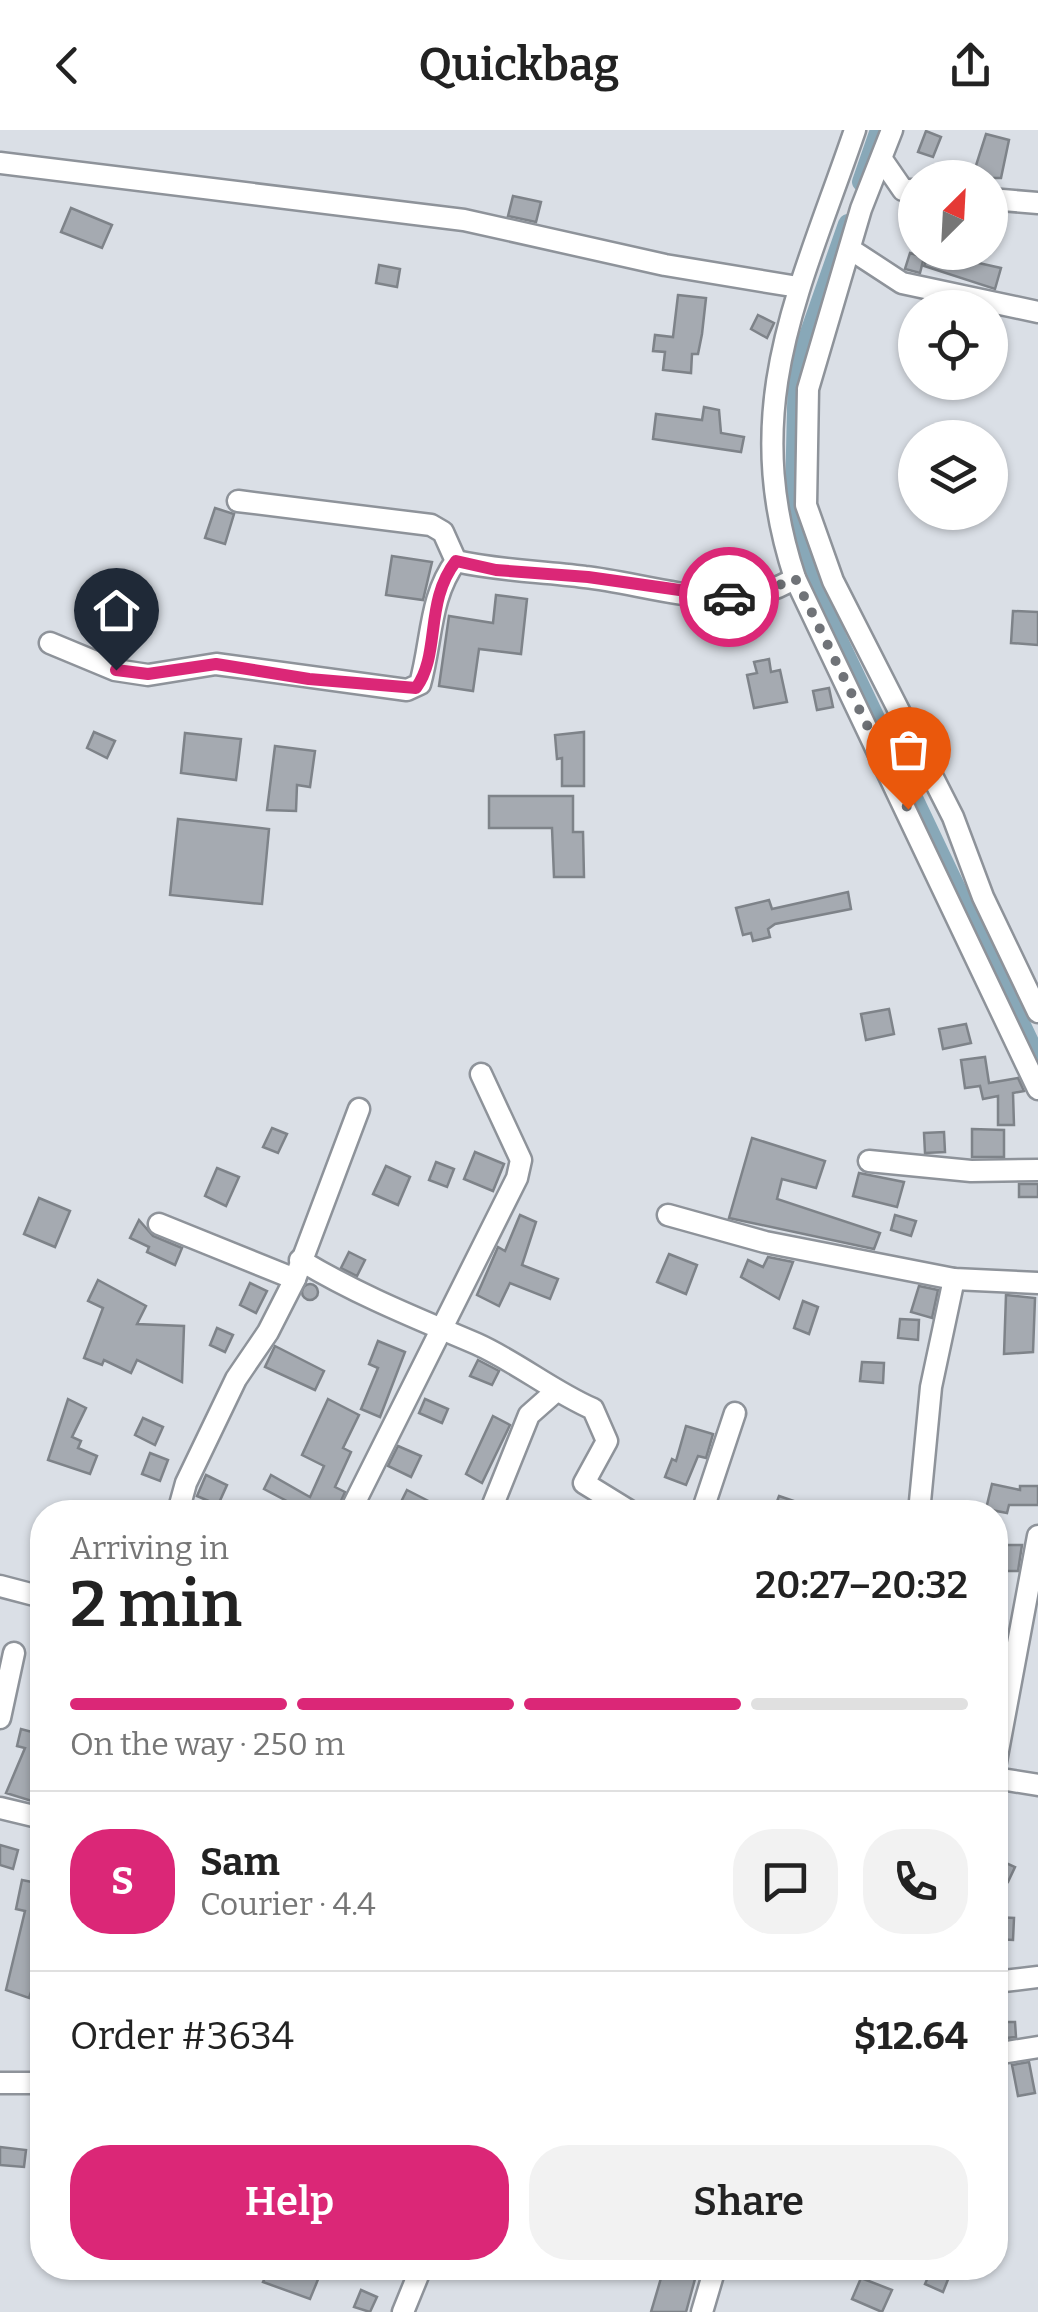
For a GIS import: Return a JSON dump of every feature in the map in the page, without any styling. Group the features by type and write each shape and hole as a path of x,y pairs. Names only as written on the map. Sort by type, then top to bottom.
{"street":[{"path":"854,130 798,288 777,365 771,440 776,514 795,578 1029,1048 1038,1089"},
{"path":"892,130 850,248 808,390 806,504 833,581 953,817 984,898 1038,1012"},
{"path":"883,162 898,183"},
{"path":"0,163 464,220 665,266 798,288"},
{"path":"1008,200 1038,203"},
{"path":"850,248 902,283 1038,312"},
{"path":"238,501 431,525 443,532 456,561"},
{"path":"456,561 496,570 588,577 724,597 757,595 795,578"},
{"path":"50,643 116,670 148,674 216,664 407,690 420,684 429,654 432,613 445,575 456,561"},
{"path":"356,1500 518,1178 521,1160 481,1074"},
{"path":"181,1500 236,1378 268,1332 298,1270 359,1108"},
{"path":"869,1161 971,1171 1038,1170"},
{"path":"668,1215 765,1242 954,1278 1038,1283"},
{"path":"159,1224 298,1270 440,1332 478,1344 555,1392 593,1409 606,1441 584,1484 611,1500"},
{"path":"920,1500 931,1387 954,1278"},
{"path":"495,1500 529,1415 555,1392"},
{"path":"706,1500 735,1414"},
{"path":"1008,1697 1038,1536"},
{"path":"0,1586 30,1594"},
{"path":"0,1718 14,1653"},
{"path":"1008,1780 1038,1785"},
{"path":"0,1808 30,1815"},
{"path":"1008,1981 1038,1978"},
{"path":"1008,2052 1038,2047"},
{"path":"0,2083 30,2083"},
{"path":"403,2312 416,2280"},
{"path":"702,2312 712,2280"}],"building":[{"path":"926,131 941,137 933,157 918,152"},
{"path":"986,134 1009,140 1005,160 978,160"},
{"path":"513,196 541,202 536,222 508,216"},
{"path":"71,208 112,225 102,248 61,232"},
{"path":"379,265 400,269 397,287 376,283"},
{"path":"936,270 1000,270 995,289"},
{"path":"678,295 706,298 698,354 692,354 691,373 663,370 665,352 653,351 655,335 673,337"},
{"path":"758,315 774,323 767,338 751,329"},
{"path":"704,407 719,410 721,433 744,437 741,452 653,439 656,414 702,420"},
{"path":"215,508 234,514 225,544 205,538"},
{"path":"392,556 432,562 423,600 386,595"},
{"path":"496,595 527,599 521,654 479,649 473,691 439,686 449,616 493,623"},
{"path":"1013,611 1038,612 1038,645 1011,643"},
{"path":"769,659 771,672 780,670 787,702 754,708 747,675 757,673 754,662"},
{"path":"829,688 833,707 817,710 813,691"},
{"path":"94,732 115,741 107,758 87,748"},
{"path":"584,732 584,786 562,786 562,758 557,759 555,735"},
{"path":"185,733 241,739 236,780 181,773"},
{"path":"275,746 315,751 310,787 297,785 296,811 267,810"},
{"path":"489,796 573,796 573,832 583,832 584,877 554,877 552,828 489,828"},
{"path":"178,819 269,829 262,904 170,895"},
{"path":"848,892 851,909 775,924 768,929 770,937 753,941 751,933 743,935 736,908 769,900 772,909"},
{"path":"889,1009 894,1034 866,1040 861,1014"},
{"path":"966,1024 971,1043 943,1049 939,1029"},
{"path":"985,1057 989,1083 1018,1078 1024,1091 1013,1093 1014,1125 998,1125 998,1096 983,1099 980,1086 965,1088 961,1060"},
{"path":"272,1128 287,1134 278,1153 263,1147"},
{"path":"972,1129 1004,1130 1004,1157 972,1157"},
{"path":"944,1132 945,1152 925,1153 924,1133"},
{"path":"752,1138 825,1161 816,1188 782,1179 777,1199 880,1233 874,1249 729,1218"},
{"path":"475,1152 504,1164 493,1191 464,1179"},
{"path":"436,1162 454,1169 447,1187 429,1180"},
{"path":"386,1166 410,1177 398,1205 373,1194"},
{"path":"217,1168 239,1177 226,1206 205,1196"},
{"path":"859,1173 904,1182 897,1207 853,1196"},
{"path":"1019,1184 1038,1184 1038,1197 1019,1197"},
{"path":"39,1198 70,1211 55,1247 24,1234"},
{"path":"520,1215 536,1222 522,1265 558,1279 550,1299 510,1283 499,1306 477,1295 498,1247 505,1251"},
{"path":"895,1215 916,1221 911,1236 891,1230"},
{"path":"139,1220 153,1236 182,1248 175,1265 147,1252 149,1247 130,1238"},
{"path":"349,1252 365,1260 357,1276 341,1268"},
{"path":"669,1254 697,1265 686,1294 657,1282"},
{"path":"768,1257 793,1262 779,1299 741,1277 748,1260 763,1267"},
{"path":"98,1280 146,1306 137,1324 184,1326 182,1382 137,1360 131,1373 104,1360 102,1365 84,1358 103,1308 88,1301"},
{"path":"250,1283 267,1291 256,1313 240,1305"},
{"path":"310,1284 318,1292 310,1300 302,1292"},
{"path":"919,1286 938,1290 932,1318 911,1312"},
{"path":"1006,1295 1035,1298 1033,1352 1004,1354"},
{"path":"803,1301 818,1307 809,1334 794,1328"},
{"path":"900,1319 919,1320 918,1340 898,1338"},
{"path":"217,1328 233,1335 225,1352 210,1345"},
{"path":"378,1341 405,1352 380,1417 361,1409 378,1368 369,1364"},
{"path":"275,1346 324,1371 315,1390 265,1367"},
{"path":"478,1360 499,1371 492,1385 470,1376"},
{"path":"862,1362 884,1363 883,1383 860,1381"},
{"path":"68,1399 86,1408 72,1437 81,1441 78,1448 97,1456 90,1474 48,1460"},
{"path":"328,1399 359,1415 343,1448 351,1452 335,1487 345,1492 341,1500 285,1500 264,1489 271,1475 310,1497 324,1466 302,1455"},
{"path":"425,1399 448,1409 442,1423 419,1413"},
{"path":"493,1416 510,1425 482,1483 466,1474"},
{"path":"143,1418 163,1427 155,1445 135,1435"},
{"path":"686,1426 713,1434 706,1458 698,1456 686,1485 665,1477 672,1459 676,1461"},
{"path":"398,1446 421,1456 411,1477 388,1466"},
{"path":"150,1453 168,1460 160,1481 142,1474"},
{"path":"206,1475 227,1485 220,1500 197,1496"},
{"path":"992,1484 1020,1490 1020,1486 1038,1486 1038,1505 1009,1505 1008,1509 1008,1500 988,1500"},
{"path":"407,1490 427,1500 402,1500"},
{"path":"1008,1545 1022,1545 1018,1571 1008,1571"},
{"path":"21,1729 30,1731 30,1800 6,1793 25,1748 17,1746"},
{"path":"0,1845 18,1850 13,1869 0,1865"},
{"path":"1008,1864 1015,1867 1008,1882"},
{"path":"22,1880 30,1882 29,1998 6,1990 25,1911 16,1909"},
{"path":"1008,1918 1014,1918 1013,1940 1008,1940"},
{"path":"1008,2022 1015,2022 1016,2037 1008,2038"},
{"path":"1029,2062 1035,2093 1018,2096 1012,2065"},
{"path":"0,2147 26,2150 24,2167 0,2165"},
{"path":"264,2280 318,2280 310,2299"},
{"path":"660,2280 695,2280 686,2312 651,2312"},
{"path":"860,2280 892,2290 882,2312 852,2299"},
{"path":"927,2280 948,2280 943,2292 925,2284"},
{"path":"361,2290 377,2297 370,2312 354,2307"}],"waterway":[{"path":"862,182 880,130"},
{"path":"848,224 798,367 795,493 800,544 836,636 1038,1061"}],"way so far":[{"path":"729,597 757,595 780,588 795,578 908,809"}],"route":[{"path":"116,670 148,674 216,664 309,679 416,688 429,654 432,613 445,575 456,561 496,570 588,577 729,597"}]}
